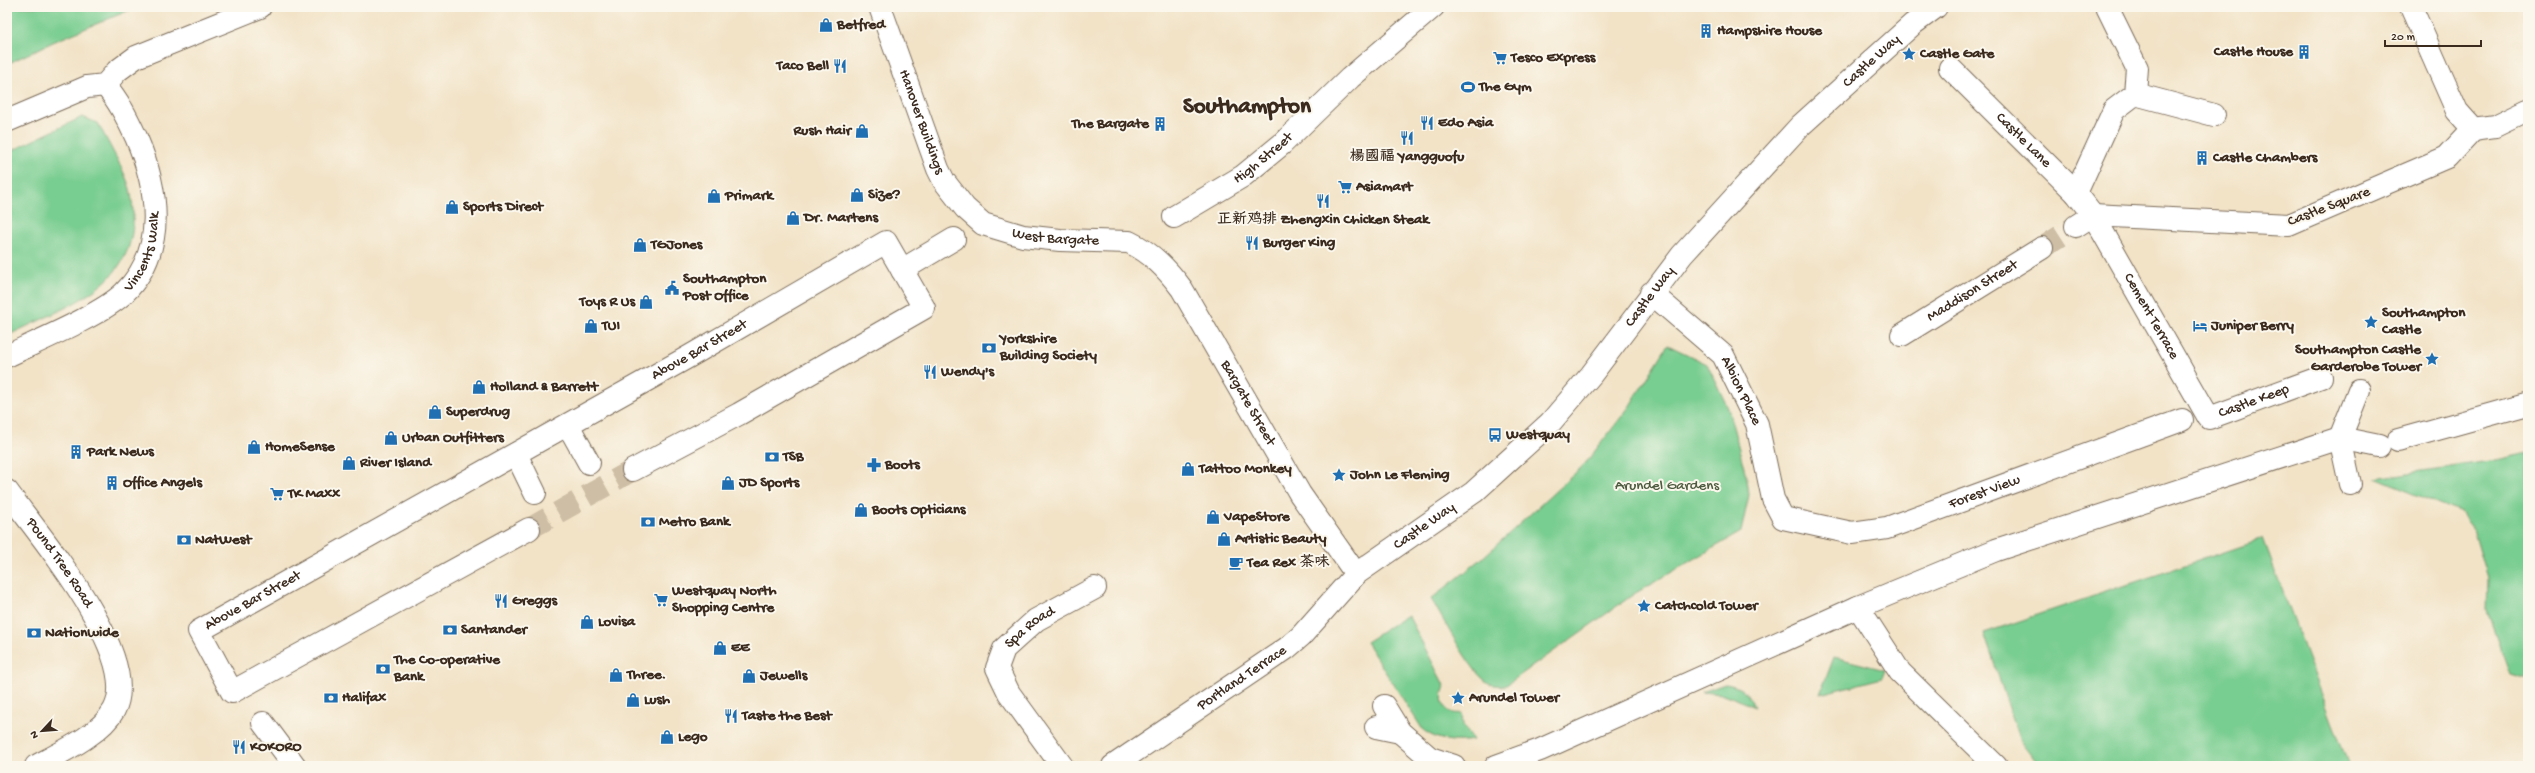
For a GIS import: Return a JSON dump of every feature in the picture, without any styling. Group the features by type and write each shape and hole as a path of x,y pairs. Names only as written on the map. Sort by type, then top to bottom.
{"street":[{"path":"7,121 87,87 105,85 117,72 136,58 260,7"},
{"name":"Hanover Buildings","path":"880,7 944,181 965,208 983,224"},
{"name":"High Street","path":"1174,216 1243,176 1282,144 1350,78 1433,7"},
{"name":"Castle Way","path":"1356,574 1474,492 1550,423 1591,375 1651,293 1682,255 1800,126 1913,24 1936,7"},
{"path":"2076,192 2114,110 2135,94 2137,68 2107,7"},
{"path":"2411,7 2457,111 2473,128 2495,126 2528,110"},
{"name":"Castle Lane","path":"1950,68 2076,192 2085,221"},
{"name":"Vincents Walk","path":"7,356 96,311 123,294 138,277 147,263 155,227 155,207 148,165 122,107 105,85"},
{"path":"2135,94 2214,115"},
{"name":"Castle Square","path":"2085,221 2289,225 2447,157 2473,128"},
{"name":"Cement Terrace","path":"2085,221 2209,418"},
{"name":"West Bargate","path":"983,224 1023,236 1060,240 1129,242"},
{"path":"902,270 954,239"},
{"name":"Above Bar Street","path":"529,529 232,692 199,631 568,425 886,242 924,308 739,414 634,470"},
{"name":"Bargate Street","path":"1129,242 1139,247 1167,268 1182,289 1300,494 1356,574"},
{"name":"Maddison Street","path":"1902,335 2042,248"},
{"name":"Albion Place","path":"1651,293 1723,355 1757,424 1773,499 1783,518"},
{"name":"Castle Keep","path":"2209,418 2321,377"},
{"path":"2350,484 2340,438 2359,390"},
{"path":"1496,766 1540,750 1858,607 1996,550 2340,438 2388,443 2528,404"},
{"name":"Forest View","path":"1783,518 1852,533 1887,528 2182,420"},
{"path":"568,425 589,464"},
{"path":"516,454 535,493"},
{"name":"Pound Tree Road","path":"7,491 69,575 108,641 117,667 119,684 115,709 104,725 36,766"},
{"name":"Portland Terrace","path":"1113,766 1287,648 1301,636 1356,574"},
{"name":"Spa Road","path":"1062,766 1009,693 997,668 1004,648 1036,620 1095,588"},
{"path":"1858,607 1900,672 1996,766"},
{"path":"1384,706 1400,732 1430,758 1454,766"},
{"path":"263,723 295,766"},
{"path":"1376,727 1400,732"}],"green space":[{"path":"7,7 137,7 53,42 7,64"},
{"path":"82,117 98,123 128,182 133,221 129,247 118,268 101,285 81,299 7,336 7,153"},
{"name":"Arundel Gardens","path":"1668,345 1707,364 1728,408 1747,479 1749,495 1741,532 1634,594 1505,686 1490,684 1474,669 1466,658 1431,599 1479,561 1584,465 1629,407"},
{"path":"2528,453 2527,679 2510,674 2487,611 2488,579 2473,529 2461,513 2375,478 2496,460"},
{"path":"2263,539 2349,766 2039,766 2020,741 1984,633"},
{"path":"1408,615 1445,687 1442,697 1444,706 1451,712 1462,713 1463,725 1473,740 1453,741 1440,739 1423,730 1366,642"},
{"path":"1834,657 1885,670 1882,678 1820,694"},
{"path":"1725,684 1735,686 1742,690 1749,697 1754,706 1723,694 1702,692"}],"tunnel":[{"path":"2042,248 2076,226"},
{"path":"529,529 633,470"}],"place":[{"name":"Betfred","path":"826,25"},
{"name":"Hampshire House","path":"1706,31"},
{"name":"Castle House","path":"2304,52"},
{"name":"Castle Gate","path":"1909,54"},
{"name":"Tesco Express","path":"1500,58"},
{"name":"Taco Bell","path":"840,66"},
{"name":"The Gym","path":"1468,87"},
{"name":"Edo Asia","path":"1427,123"},
{"name":"The Bargate","path":"1160,124"},
{"name":"Rush Hair","path":"862,131"},
{"name":"楊國福 Yangguofu","path":"1407,138"},
{"name":"Castle Chambers","path":"2202,158"},
{"name":"Asiamart","path":"1345,187"},
{"name":"Size?","path":"857,195"},
{"name":"Primark","path":"714,196"},
{"name":"正新鸡排 Zhengxin Chicken Steak","path":"1323,201"},
{"name":"Sports Direct","path":"452,207"},
{"name":"Dr. Martens","path":"793,218"},
{"name":"Burger King","path":"1252,243"},
{"name":"TGJones","path":"640,245"},
{"name":"Southampton Post Office","path":"672,288"},
{"name":"Toys R Us","path":"646,302"},
{"name":"Southampton Castle","path":"2371,322"},
{"name":"TUI","path":"591,326"},
{"name":"Juniper Berry","path":"2200,326"},
{"name":"Yorkshire Building Society","path":"989,348"},
{"name":"Southampton Castle Garderobe Tower","path":"2432,359"},
{"name":"Wendy's","path":"930,372"},
{"name":"Holland & Barrett","path":"479,387"},
{"name":"Superdrug","path":"435,412"},
{"name":"Westquay","path":"1495,435"},
{"name":"Urban Outfitters","path":"391,438"},
{"name":"HomeSense","path":"254,447"},
{"name":"Park News","path":"76,452"},
{"name":"TSB","path":"772,457"},
{"name":"River Island","path":"349,463"},
{"name":"Boots","path":"874,465"},
{"name":"Tattoo Monkey","path":"1188,469"},
{"name":"John Le Fleming","path":"1339,475"},
{"name":"Office Angels","path":"112,483"},
{"name":"JD Sports","path":"728,483"},
{"name":"TK Maxx","path":"277,494"},
{"name":"Boots Opticians","path":"861,510"},
{"name":"VapeStore","path":"1213,517"},
{"name":"Metro Bank","path":"648,522"},
{"name":"Artistic Beauty","path":"1224,539"},
{"name":"NatWest","path":"184,540"},
{"name":"Tea Rex 茶味","path":"1236,563"},
{"name":"Westquay North Shopping Centre","path":"661,600"},
{"name":"Greggs","path":"501,601"},
{"name":"Catchcold Tower","path":"1644,606"},
{"name":"Lovisa","path":"587,622"},
{"name":"Santander","path":"450,630"},
{"name":"Nationwide","path":"34,633"},
{"name":"EE","path":"720,648"},
{"name":"The Co-operative Bank","path":"383,669"},
{"name":"Three.","path":"616,675"},
{"name":"Jewells","path":"749,676"},
{"name":"Halifax","path":"331,698"},
{"name":"Arundel Tower","path":"1458,698"},
{"name":"Lush","path":"633,700"},
{"name":"Taste the Best","path":"731,716"},
{"name":"Lego","path":"667,737"},
{"name":"KOKORO","path":"239,747"}],"district":[{"name":"Southampton","path":"1247,107"}]}
